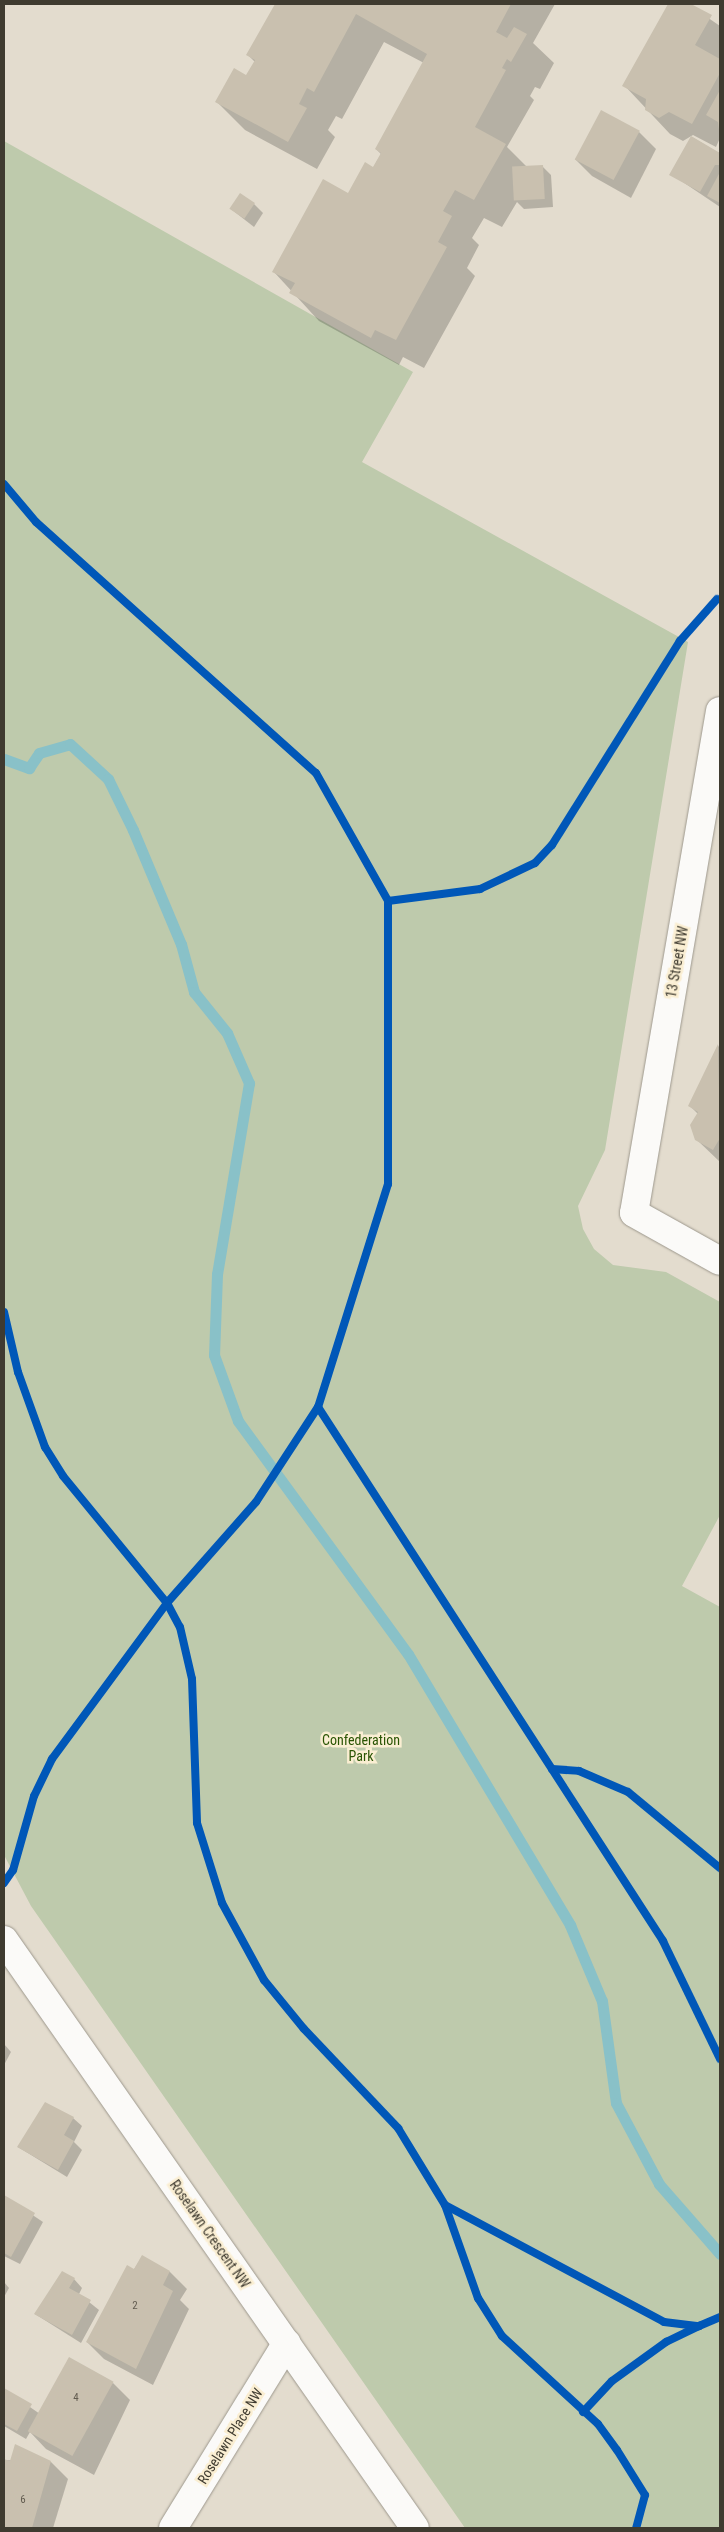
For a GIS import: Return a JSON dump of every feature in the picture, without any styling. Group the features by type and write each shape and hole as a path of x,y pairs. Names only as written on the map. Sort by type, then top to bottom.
{"street":[{"name":"13 Street NW","path":"720,711 634,1213 720,1261"},
{"name":"Roselawn Crescent NW","path":"4,1940 415,2528"},
{"name":"Roselawn Place NW","path":"173,2528 287,2343"}],"green space":[{"name":"Confederation Park","path":"4,141 413,372 362,462 688,642 605,1150 578,1206 583,1229 594,1249 613,1265 666,1272 720,1302 720,1515 682,1586 720,1607 720,2528 465,2528 31,1906 4,1855"}],"building":[{"path":"275,4 511,4 496,32 507,38 514,27 527,34 511,62 507,59 502,68 506,70 475,127 506,144 474,200 455,190 443,211 452,216 438,242 447,247 396,340 375,330 371,338 289,293 295,283 272,272 323,179 348,193 365,162 373,167 381,153 375,149 427,54 356,14 314,92 307,88 299,104 307,108 288,142 215,102 234,68 246,75 255,60 246,55"},
{"path":"668,4 691,4 712,15 695,45 720,59 720,73 692,124 669,112 659,118 645,110 646,99 622,86"},
{"path":"720,90 720,137 718,122 706,115"},
{"path":"601,110 640,131 614,180 575,159"},
{"path":"691,136 720,153 720,165 715,165 700,192 669,175"},
{"path":"543,165 545,199 514,201 512,167"},
{"path":"720,172 720,203 707,196"},
{"path":"240,193 255,203 244,219 229,209"},
{"path":"718,1044 720,1138 713,1150 695,1140 690,1125 698,1112 688,1106"},
{"path":"45,2102 74,2117 64,2135 74,2141 58,2170 17,2147"},
{"path":"4,2195 35,2213 11,2257 4,2253"},
{"path":"142,2255 170,2271 163,2285 173,2291 136,2369 86,2342 127,2265 134,2269"},
{"path":"62,2271 75,2278 69,2288 91,2300 72,2335 34,2314"},
{"path":"69,2357 114,2382 72,2456 28,2431"},
{"path":"4,2388 32,2404 17,2431 4,2424"},
{"path":"15,2444 51,2461 32,2528 4,2528 4,2459 10,2461"}],"waterway":[{"path":"4,759 29,768 39,753 70,744 108,779 133,830 181,944 194,992 227,1033 249,1083 217,1274 214,1355 238,1421 408,1654 570,1925 602,2001 616,2103 659,2184 720,2254"}],"cycle path":[{"path":"4,484 36,522 316,773 388,901 388,1184 318,1407 256,1502 167,1603 180,1627 192,1679 197,1823 222,1903 264,1980 304,2029 398,2128 445,2205 478,2298 502,2336 598,2424 617,2450 645,2495 636,2528"},
{"path":"388,901 480,889 535,863 552,845 680,641 717,599"},
{"path":"4,1312 18,1372 45,1447 63,1476 167,1603 52,1759 34,1796 13,1870 4,1883"},
{"path":"318,1407 663,1941 720,2059"},
{"path":"552,1769 579,1771 628,1792 720,1868"},
{"path":"445,2205 664,2322 699,2326 720,2317"},
{"path":"583,2412 612,2381 666,2342 699,2326"}]}
